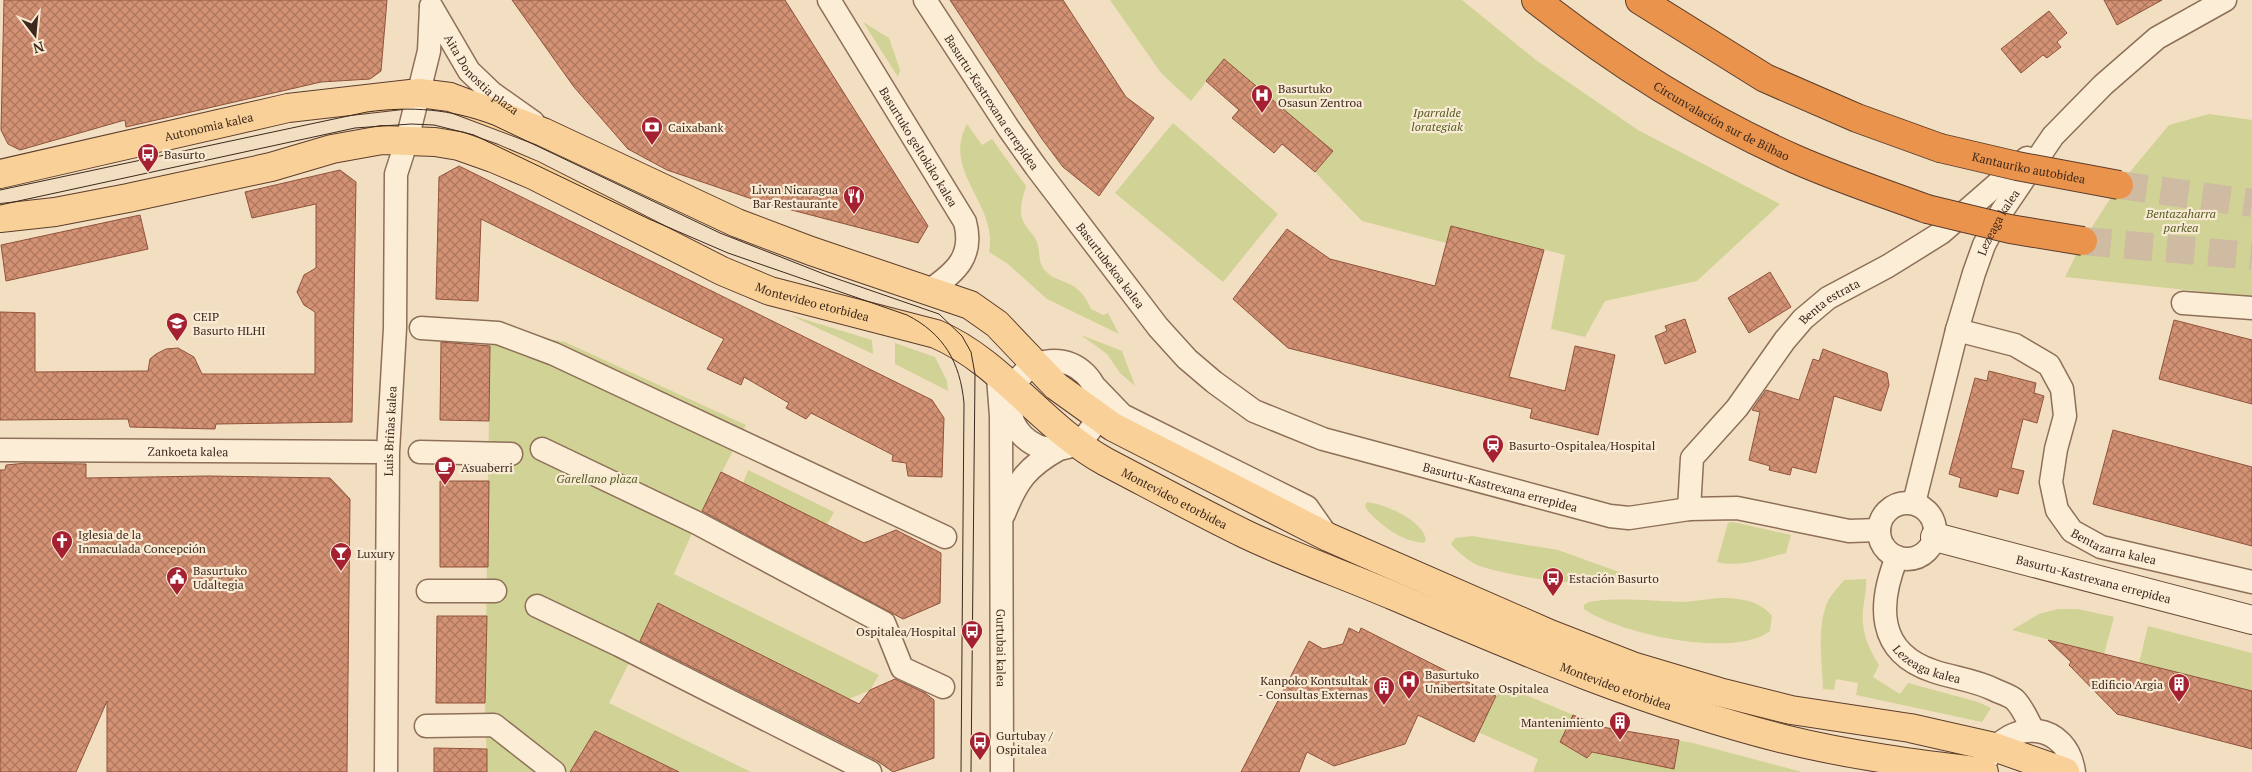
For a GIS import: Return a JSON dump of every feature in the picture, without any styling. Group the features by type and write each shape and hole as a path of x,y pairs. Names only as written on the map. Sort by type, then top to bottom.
{"highway":[{"name":"Circunvalación sur de Bilbao","path":"1536,0 1591,43 1655,86 1722,123 1795,159 1927,209 2010,229 2083,241"},
{"name":"Kantauriko autobidea","path":"1640,0 1765,78 1857,118 1940,148 2018,166 2119,185"}],"main road":[{"name":"Montevideo etorbidea","path":"419,93 450,97 474,105 543,132 737,223 811,251 970,305 990,319 1056,386 1097,417 1328,537 1550,634 1635,667 1714,691 1791,710 1882,723 1994,747 2065,772"},
{"name":"Autonomia kalea","path":"0,174 288,108 419,93"},
{"path":"0,218 55,212 128,198 271,166 351,145 382,140 407,140"},
{"name":"Montevideo etorbidea","path":"407,140 459,146 493,158 533,176 722,272 770,291 936,334 971,352 1007,390 1043,417 1068,446 1247,535 1601,683 1682,710 1785,739 1850,753 1984,772"}],"street":[{"name":"Basurtuko geltokiko kalea","path":"829,0 965,222 969,236 960,265 950,276 930,290"},
{"name":"Basurtu-Kastrexana errepidea","path":"925,0 1009,129 1064,202"},
{"name":"Lezeaga kalea","path":"1914,503 1956,330 1984,245 2002,211 2040,152 2103,85 2157,38 2225,0"},
{"name":"Aita Donostia plaza","path":"419,93 429,51 430,4"},
{"name":"Aita Donostia plaza","path":"430,4 469,71 492,93 528,118 543,132"},
{"name":"Luis Briñas kalea","path":"386,772 388,452 395,328 396,174 419,93"},
{"name":"Benta estrata","path":"1689,508 1692,458 1737,408 1785,340 1803,319 1828,298 1888,266 1941,233 2006,174 2026,158 2040,152"},
{"name":"Basurtubekoa kalea","path":"1064,202 1158,327"},
{"path":"2183,303 2252,308"},
{"name":"Basurtu-Kastrexana errepidea","path":"1158,327 1187,359 1214,382 1254,410 1332,442 1610,516 1629,518 1689,508 1737,508 1849,531 1879,530"},
{"path":"421,328 498,333 554,354 945,537"},
{"name":"Bentazarra kalea","path":"1956,330 2015,345 2050,365 2062,389 2065,416 2056,449 2051,482 2057,510 2072,531 2101,546 2252,582"},
{"path":"1007,390 1026,370 1036,364 1055,361 1078,366 1122,415 1307,507 1328,537"},
{"path":"1096,388 1099,402 1097,417"},
{"name":"Gurtubai kalea","path":"1002,772 1001,433 1007,390"},
{"name":"Gurtubai kalea","path":"1001,433 1007,390"},
{"name":"Gurtubai kalea","path":"1000,524 1014,488 1040,460 1068,446 1089,432 1097,417"},
{"path":"542,449 698,523 884,623 902,668 944,687"},
{"name":"Zankoeta kalea","path":"0,450 375,452"},
{"path":"420,452 511,454"},
{"path":"1906,502 1914,503 1922,506 1934,520 1935,537 1925,553 1908,559 1897,557 1883,546 1879,530 1880,521 1890,508 1906,502"},
{"name":"Basurtu-Kastrexana errepidea","path":"1935,537 2252,620"},
{"name":"Lezeaga kalea","path":"1897,557 1887,588 1883,612 1886,627 1893,643 1908,659 1931,670 1984,685 2015,700 2033,730"},
{"path":"428,591 495,591"},
{"path":"536,606 619,645 870,772"},
{"path":"426,726 494,726 554,772"},
{"path":"1994,747 2014,733 2033,730 2046,734 2058,740 2067,750 2074,772"},
{"name":"Montevideo etorbidea","path":"1984,772 1987,759 1994,747"}],"green space":[{"name":"Iparralde lorategiak","path":"1110,0 1462,0 1536,60 1638,130 1780,204 1697,281 1605,301 1585,337 1551,329 1565,255 1451,226 1446,243 1362,221 1315,172 1224,59 1191,101 1161,73"},
{"path":"863,22 889,38 900,70 898,77"},
{"name":"Bentazaharra parkea","path":"2209,114 2252,120 2252,297 2065,277 2083,241 2119,185 2169,125"},
{"path":"1173,123 1278,214 1223,282 1115,193"},
{"path":"967,124 982,145 992,139 1026,186 1021,206 1022,217 1037,242 1040,262 1043,268 1054,278 1080,291 1091,309 1103,315 1108,313 1119,334 1047,299 1008,264 989,252 990,235 986,219 965,173 961,158 961,141"},
{"path":"790,315 872,340 873,354"},
{"name":"Garellano plaza","path":"495,323 511,324 535,337 565,342 746,425 699,517 674,574 879,675 870,690 849,699 659,603 609,703 751,772 679,772 595,731 572,769 573,772 487,772 485,703 490,342"},
{"path":"1081,335 1122,351 1135,386 1120,373 1107,354"},
{"path":"895,343 935,357 947,381 948,391 895,364"},
{"path":"748,470 834,512 827,525 743,483"},
{"path":"1367,502 1384,506 1412,520 1424,534 1426,541 1423,543 1407,539 1393,532 1368,511 1365,506"},
{"path":"1733,522 1791,535 1786,553 1743,563 1725,564 1717,562 1728,523"},
{"path":"1472,536 1558,550 1619,572 1622,579 1612,583 1574,583 1526,577 1486,568 1468,560 1451,544 1455,538"},
{"path":"1866,579 1863,610 1864,632 1879,665 1873,677 1900,694 1908,683 1978,702 1991,708 1982,722 1856,695 1858,683 1836,679 1834,690 1823,689 1821,631 1825,609 1829,599 1844,580"},
{"path":"1719,598 1741,599 1761,606 1772,616 1770,631 1753,639 1731,643 1677,640 1623,627 1584,609 1584,605 1601,600 1684,602"},
{"path":"2058,609 2078,609 2114,617 2104,654 2012,630 2039,614"},
{"path":"2148,626 2252,653 2252,691 2139,663"},
{"path":"1502,685 1602,727 1693,743 1802,772 1533,772 1538,759 1478,732"}],"building":[{"path":"4,0 387,0 381,71 370,79 321,82 126,127 125,120 20,150 8,144 1,130"},
{"path":"512,0 785,0 928,226 918,243 761,202 667,170 628,149 574,87"},
{"path":"950,0 1063,0 1126,97 1154,118 1099,196 1063,167 1042,139"},
{"path":"2104,0 2162,0 2117,25"},
{"path":"2049,11 2067,33 2057,42 2061,47 2047,58 2043,55 2021,73 2001,49"},
{"name":"Basurtuko Osasun Zentroa","path":"1224,59 1333,151 1315,172 1282,144 1274,153 1232,118 1239,110 1206,81"},
{"path":"459,166 932,400 944,418 942,477 908,476 906,463 892,461 893,455 811,413 806,419 786,408 789,403 744,377 741,385 707,369 724,339 481,219 478,301 436,299 439,177"},
{"path":"340,170 356,182 352,422 216,424 215,429 130,427 128,419 0,420 0,312 35,313 35,372 148,371 150,359 156,354 166,349 178,348 194,357 202,374 315,374 315,312 304,305 297,292 304,275 316,268 316,204 252,218 245,192"},
{"path":"140,215 148,249 6,281 1,245"},
{"path":"1451,226 1544,250 1509,377 1565,391 1575,346 1615,355 1598,435 1530,418 1532,409 1288,348 1233,299 1287,229 1330,259 1435,286"},
{"path":"1770,272 1791,307 1749,333 1728,298"},
{"path":"1685,319 1696,352 1665,364 1655,336 1667,331 1665,326"},
{"path":"2174,320 2252,340 2252,404 2159,379"},
{"path":"441,342 490,346 489,421 440,420"},
{"path":"1823,349 1887,373 1889,385 1881,411 1834,396 1816,473 1792,467 1790,475 1769,470 1770,466 1749,460 1760,412 1752,410 1766,390 1799,400 1813,359 1819,361"},
{"path":"1989,371 2036,383 2034,393 2044,396 2037,423 2023,419 2011,468 2024,471 2018,494 1999,489 1997,497 1959,487 1961,478 1949,474 1975,378 1987,381"},
{"path":"2113,430 2252,467 2252,546 2093,504"},
{"path":"27,463 86,464 86,478 208,476 330,478 350,499 347,772 107,772 107,701 76,772 0,772 0,470 5,470 6,465"},
{"path":"721,472 864,543 896,530 941,553 940,603 903,619 702,511"},
{"path":"440,481 489,481 488,567 440,567"},
{"path":"658,603 859,704 870,690 895,679 925,693 934,700 934,758 893,772 876,760 640,641"},
{"path":"437,616 487,616 485,703 436,703"},
{"name":"Kanpoko Kontsultak - Consultas Externas","path":"1349,628 1359,633 1361,628 1496,696 1474,742 1418,715 1405,744 1334,766 1307,752 1299,772 1241,772 1309,641 1323,649 1343,644"},
{"name":"Edificio Argia","path":"2048,640 2252,691 2252,749 2117,714 2069,665 2071,662"},
{"name":"Mantenimiento","path":"1573,715 1602,727 1679,740 1674,769 1592,752 1587,758 1560,742"},
{"path":"595,731 679,772 570,772"},
{"path":"434,748 487,749 487,772 434,772"}],"tunnel":[{"path":"2119,185 2252,203"},
{"path":"2083,241 2252,256"}],"tram line":[{"path":"0,190 367,112 400,109 447,112 493,125 720,233 829,276 939,314 962,336 971,352 975,374 971,772"},
{"path":"0,205 355,128 411,124 434,125 474,135 649,219 728,253 907,315 931,331 948,351 959,375 964,403 961,772"}],"place":[{"name":"Basurtuko Osasun Zentroa","path":"1262,114"},
{"name":"Caixabank","path":"652,146"},
{"name":"Basurto","path":"148,173"},
{"name":"Livan Nicaragua Bar Restaurante","path":"854,215"},
{"name":"CEIP Basurto HLHI","path":"177,342"},
{"name":"Basurto-Ospitalea/Hospital","path":"1493,464"},
{"name":"Asuaberri","path":"445,486"},
{"name":"Iglesia de la Inmaculada Concepción","path":"62,560"},
{"name":"Luxury","path":"341,572"},
{"name":"Basurtuko Udaltegia","path":"177,596"},
{"name":"Estación Basurto","path":"1553,597"},
{"name":"Ospitalea/Hospital","path":"972,650"},
{"name":"Basurtuko Unibertsitate Ospitalea","path":"1409,700"},
{"name":"Edificio Argia","path":"2179,703"},
{"name":"Kanpoko Kontsultak - Consultas Externas","path":"1384,706"},
{"name":"Mantenimiento","path":"1620,741"},
{"name":"Gurtubay / Ospitalea","path":"980,761"}]}
